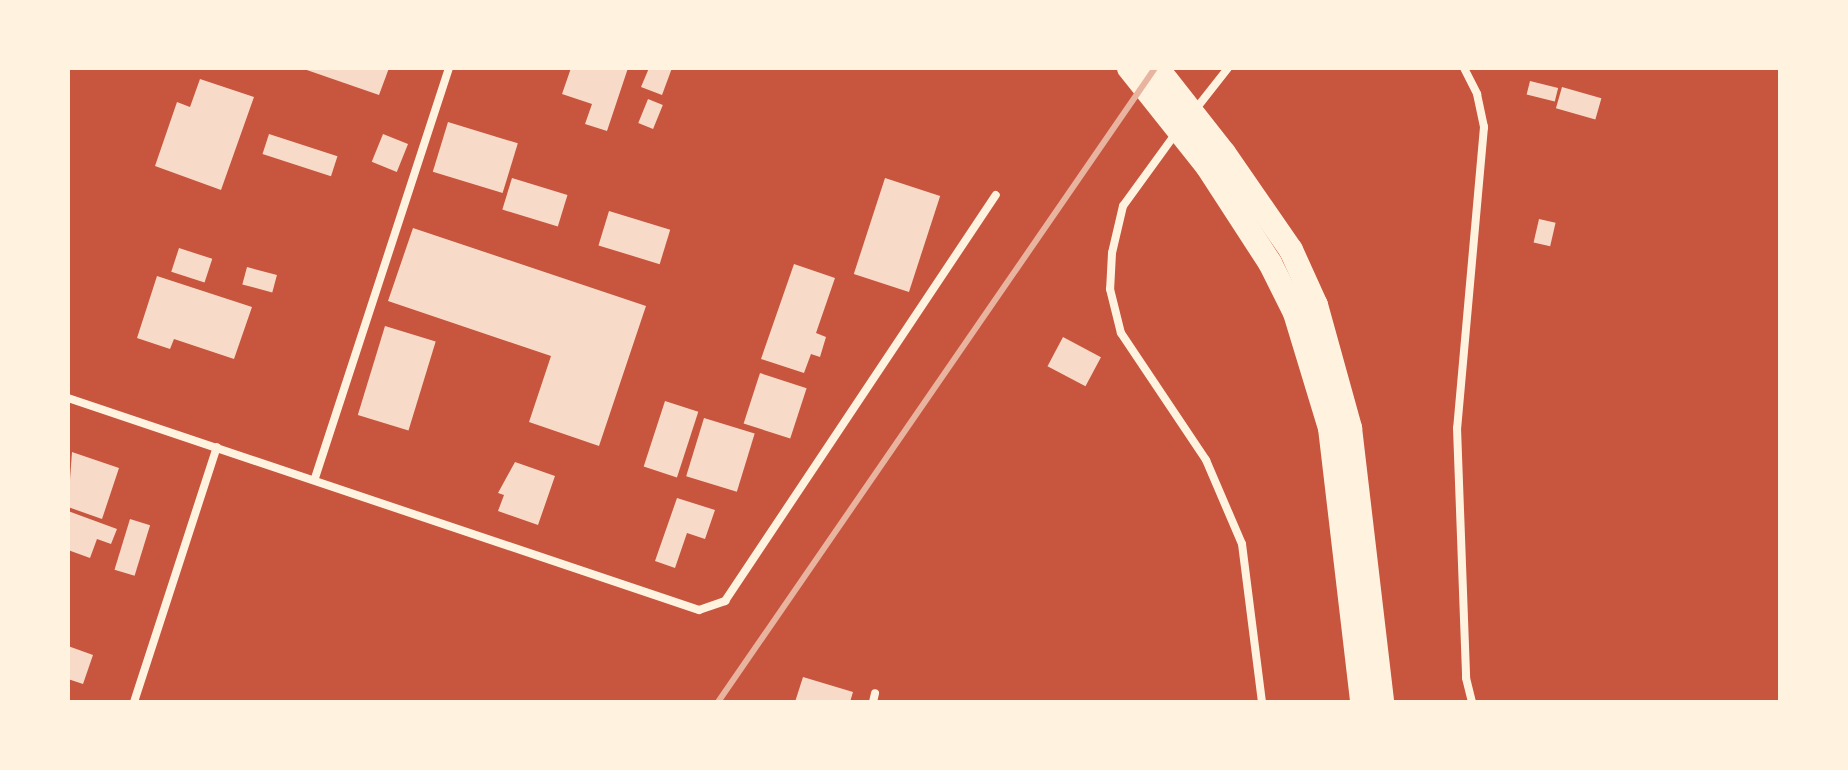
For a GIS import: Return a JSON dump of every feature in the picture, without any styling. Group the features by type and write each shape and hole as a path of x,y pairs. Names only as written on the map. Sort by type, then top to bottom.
{"highway":[{"path":"1129,68 1216,159 1291,250 1333,359 1350,428 1382,702"},
{"path":"1157,68 1216,159 1295,313 1326,414 1362,702"}],"street":[{"path":"315,478 449,68"},
{"path":"1228,68 1123,206 1112,253 1110,289 1121,333 1206,460 1242,544 1262,702"},
{"path":"1464,68 1477,94 1484,127 1457,428 1466,678 1472,702"},
{"path":"68,398 315,478 699,610 725,601 996,195"},
{"path":"134,702 217,447"}],"building":[{"path":"301,68 389,68 379,95"},
{"path":"571,68 628,68 607,131 585,124 592,104 562,94"},
{"path":"649,68 672,68 662,95 641,87"},
{"path":"200,79 254,97 221,190 155,166 177,102 190,107"},
{"path":"1530,81 1558,88 1555,102 1527,95"},
{"path":"1562,87 1601,98 1595,119 1556,108"},
{"path":"648,99 663,105 653,129 638,123"},
{"path":"448,122 518,143 503,193 433,172"},
{"path":"269,134 337,156 331,176 263,154"},
{"path":"383,134 408,144 397,172 372,162"},
{"path":"512,178 567,195 558,227 502,210"},
{"path":"885,178 940,196 909,292 854,274"},
{"path":"609,211 670,230 660,264 598,245"},
{"path":"1539,219 1556,223 1550,246 1534,242"},
{"path":"413,228 646,306 599,446 529,422 551,356 388,301"},
{"path":"179,248 212,259 205,283 171,272"},
{"path":"794,264 835,278 816,333 826,337 820,357 811,354 804,373 761,359"},
{"path":"247,267 277,275 272,292 242,284"},
{"path":"157,276 252,307 234,359 174,339 170,349 137,338"},
{"path":"385,326 436,341 408,430 358,415"},
{"path":"1063,337 1101,357 1085,386 1048,366"},
{"path":"760,373 807,388 790,439 744,423"},
{"path":"665,401 698,412 677,477 644,467"},
{"path":"704,418 755,433 737,492 686,476"},
{"path":"72,452 119,468 102,519 68,507"},
{"path":"515,462 555,476 538,525 498,511 504,495 498,493"},
{"path":"677,498 715,510 705,539 687,533 675,568 655,561"},
{"path":"68,511 117,529 111,544 97,539 90,558 68,550"},
{"path":"130,519 150,525 135,576 115,570"},
{"path":"68,646 93,655 83,684 68,679"},
{"path":"803,677 853,692 850,702 795,702"}],"railway":[{"path":"718,702 1155,68"}]}
